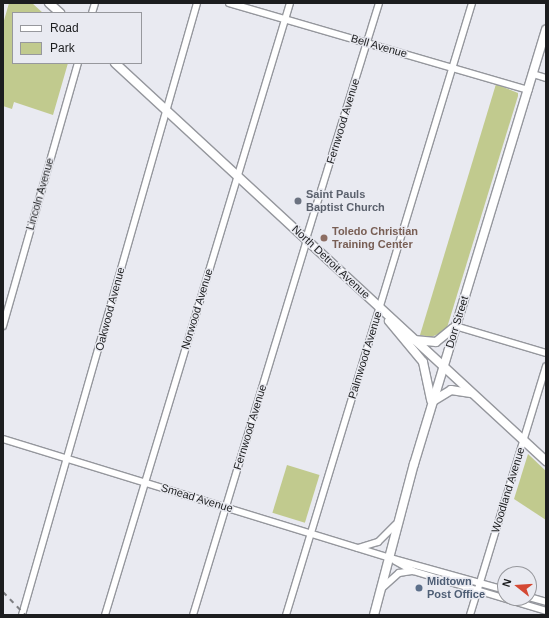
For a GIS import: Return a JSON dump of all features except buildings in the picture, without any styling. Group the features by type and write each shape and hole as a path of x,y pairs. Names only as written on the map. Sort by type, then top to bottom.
{"main road":[{"path":"49,3 59,12"},
{"name":"Dorr Street","path":"374,615 443,366 529,90 546,30"},
{"name":"North Detroit Avenue","path":"116,64 546,461"},
{"path":"381,309 423,362 432,404 451,390 474,393"},
{"path":"414,340 436,342 455,326"}],"street":[{"name":"Oakwood Avenue","path":"22,615 197,3"},
{"name":"Bell Avenue","path":"229,3 529,90"},
{"name":"Norwood Avenue","path":"105,615 290,3"},
{"name":"Fernwood Avenue","path":"193,615 379,3"},
{"name":"Palmwood Avenue","path":"286,615 310,533 381,309 472,3"},
{"name":"Lincoln Avenue","path":"3,326 78,64"},
{"path":"533,74 546,78"},
{"path":"455,326 546,354"},
{"name":"Woodland Avenue","path":"470,615 546,366"},
{"name":"Smead Avenue","path":"3,439 390,558 497,587"},
{"path":"357,548 382,540 401,518"},
{"name":"Smead Avenue","path":"390,558 413,571 546,611"},
{"path":"381,589 399,574 413,571"}],"green space":[{"path":"9,3 32,3 42,12 12,12 12,64 68,64 53,115 14,102 12,109 3,106 3,24"},
{"path":"496,84 518,93 518,96 446,331 431,337 420,335"},
{"path":"528,454 546,471 546,520 514,499"},
{"path":"287,465 320,475 305,523 272,513"}],"railway":[{"path":"3,592 25,615"}],"place":[{"name":"Saint Pauls Baptist Church","path":"298,201"},
{"name":"Toledo Christian Training Center","path":"324,238"},
{"name":"Midtown Post Office","path":"419,588"}]}
